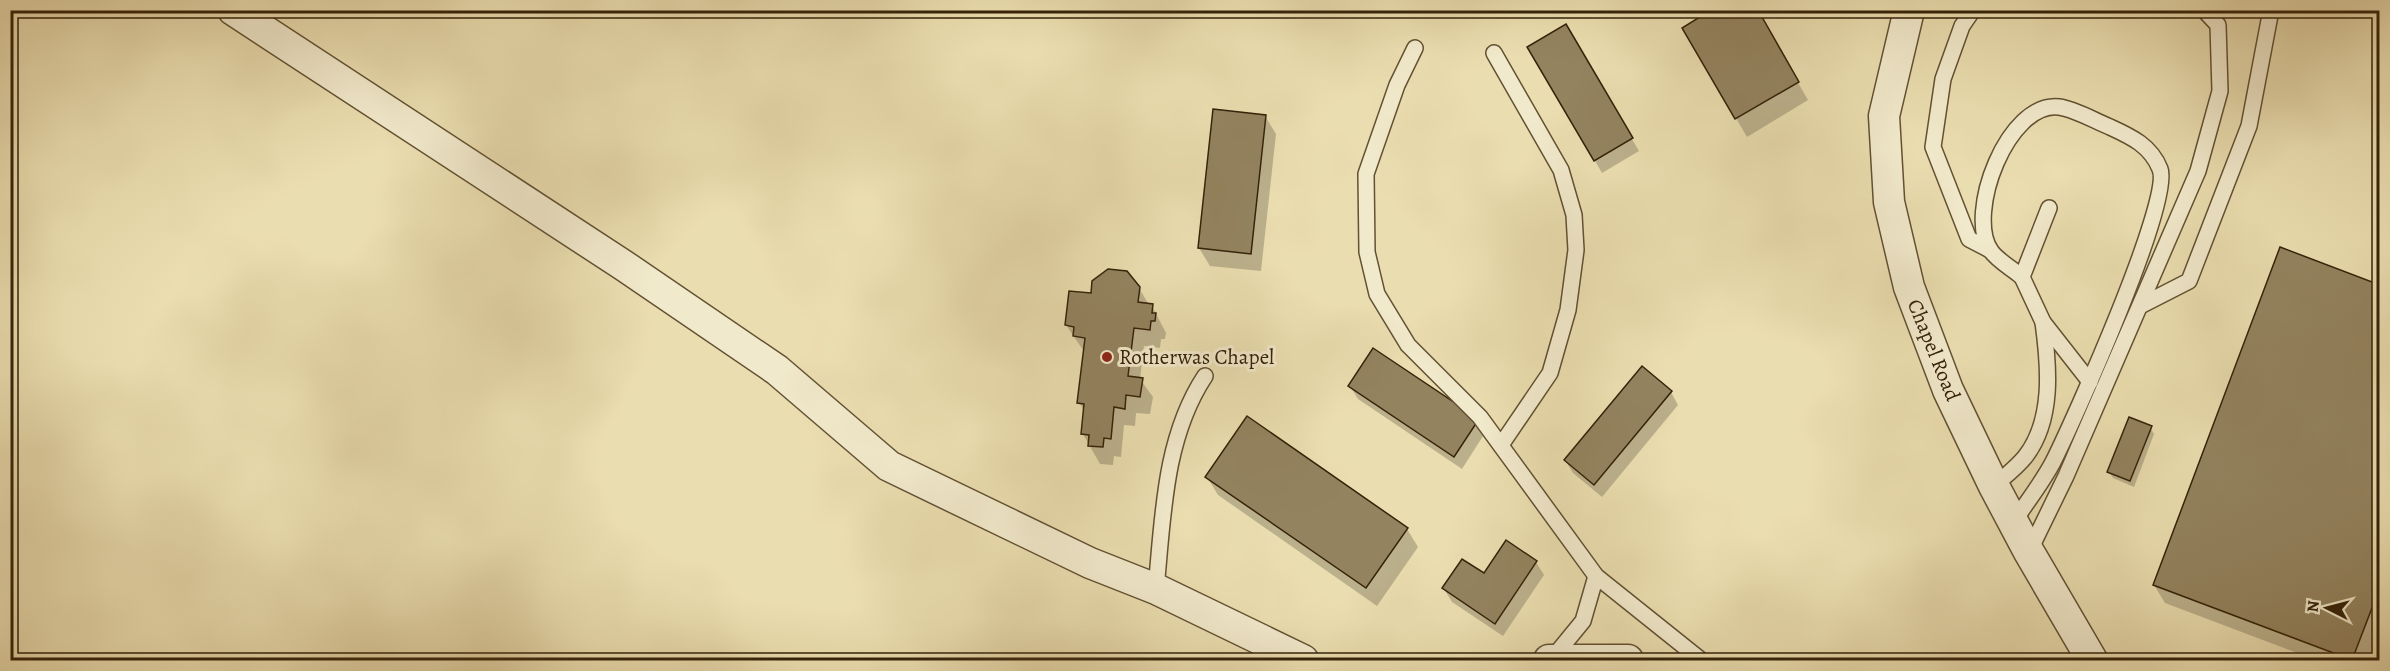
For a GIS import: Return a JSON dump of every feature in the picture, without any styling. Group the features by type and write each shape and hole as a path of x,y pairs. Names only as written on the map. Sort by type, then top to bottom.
{"street":[{"path":"233,10 623,265 777,370 889,466 1090,563 1156,589 1303,660"},
{"name":"Chapel Road","path":"1909,10 1884,116 1889,202 1909,288 1948,390 1994,486 2029,552 2092,660"},
{"path":"1550,660 1628,660"}],"lane":[{"path":"1972,10 1962,26 1942,79 1934,147 1969,238 1990,250 2022,277 2043,322 2090,382"},
{"path":"2029,552 2066,476 2142,305 2198,171 2220,91 2218,25 2204,10"},
{"path":"2142,305 2189,281 2249,126 2271,10"},
{"path":"1416,48 1397,85 1366,174 1367,252 1377,294 1408,345 1480,417 1596,576 1701,660"},
{"path":"1494,53 1561,170 1574,215 1576,250 1568,310 1550,373 1501,445"},
{"path":"1990,250 1982,216 1989,185 2010,132 2032,112 2059,106 2127,134 2149,148 2162,171 2159,202 2090,382 2052,464 2013,523"},
{"path":"2022,277 2049,208"},
{"path":"1994,486 2025,457 2041,429 2049,370 2043,322"},
{"path":"1156,589 1169,466 1190,398 1204,376"},
{"path":"1550,660 1583,621 1596,576"}],"building":[{"path":"1711,10 1758,10 1799,82 1735,119 1682,28"},
{"path":"1566,24 1633,138 1594,161 1527,47"},
{"path":"1213,109 1266,115 1251,254 1198,248"},
{"path":"2280,247 2380,285 2380,587 2352,660 2153,585"},
{"name":"Rotherwas Chapel","path":"1108,269 1127,271 1140,287 1138,302 1153,304 1152,313 1156,313 1155,321 1151,321 1150,330 1134,328 1128,376 1143,378 1140,397 1126,395 1125,409 1114,407 1111,439 1104,438 1103,447 1088,446 1089,435 1081,434 1084,404 1077,403 1085,338 1073,336 1074,327 1065,325 1069,291 1091,293 1092,281"},
{"path":"1373,348 1479,419 1454,457 1348,386"},
{"path":"1642,366 1672,391 1594,485 1564,460"},
{"path":"1247,416 1408,528 1366,588 1205,477"},
{"path":"2129,417 2152,426 2130,481 2107,472"},
{"path":"1506,540 1537,561 1495,624 1442,588 1462,559 1484,573"}],"place":[{"name":"Rotherwas Chapel","path":"1107,357"}]}
